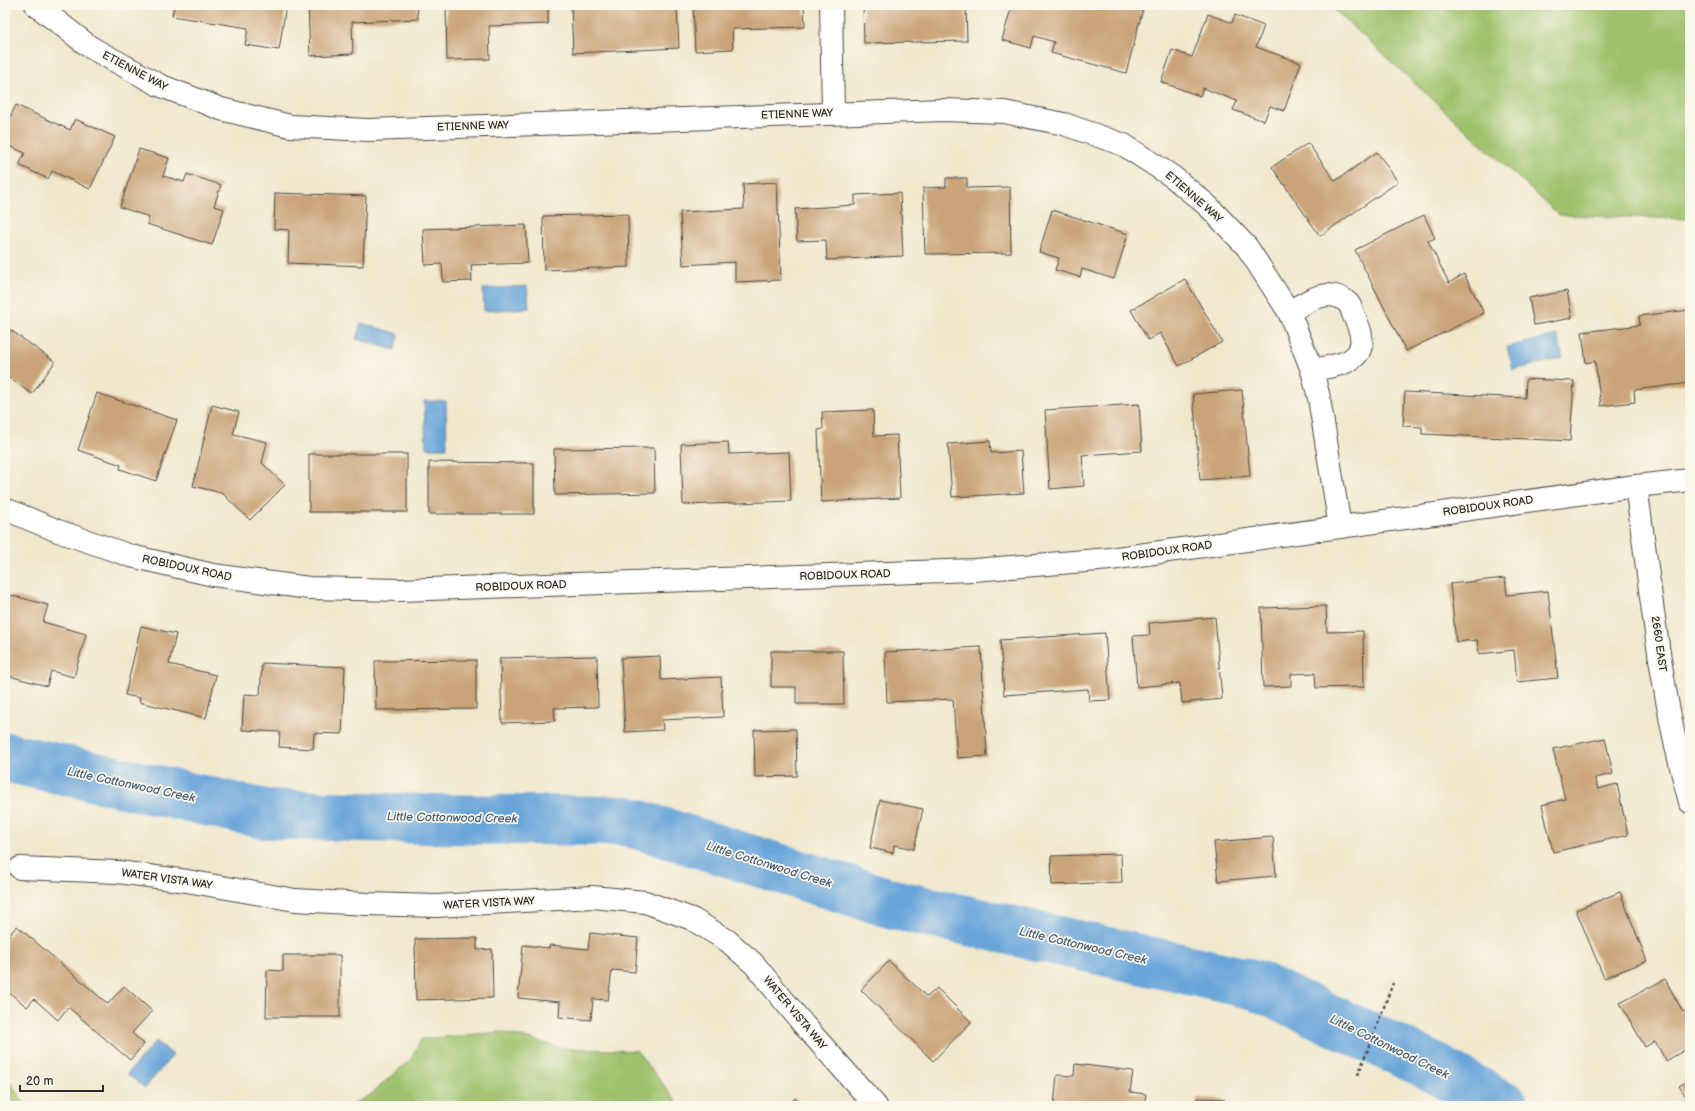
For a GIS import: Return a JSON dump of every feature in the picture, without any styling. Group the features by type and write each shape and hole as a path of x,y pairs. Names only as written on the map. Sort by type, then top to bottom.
{"street":[{"name":"ETIENNE WAY","path":"36,5 90,47 158,85 221,109 290,126 368,130 943,110 1004,112 1064,124 1124,145 1173,177 1208,206 1247,247 1289,312 1312,370 1319,398 1340,527"},
{"path":"831,5 833,113"},
{"path":"1289,312 1315,298 1328,296 1339,297 1348,303 1360,327 1362,340 1360,351 1352,359 1312,370"},
{"name":"ROBIDOUX ROAD","path":"5,509 131,556 213,575 308,588 393,590 974,570 1110,560 1636,486 1690,480"},
{"name":"2660 EAST","path":"1636,486 1677,757 1690,802"},
{"name":"WATER VISTA WAY","path":"20,868 118,872 187,881 294,900 367,904 436,906 592,898 644,902 692,919 728,941 749,959 804,1025 876,1106"}],"path":[{"path":"1358,1075 1393,983"}],"green space":[{"path":"1329,5 1690,5 1690,219 1559,215"},
{"path":"502,1032 563,1048 637,1051 680,1106 350,1106 370,1095 411,1059 421,1039"},
{"path":"5,1074 26,1106 5,1106"}],"water":[{"path":"527,286 529,308 484,311 483,289"},
{"path":"361,323 399,334 395,350 356,339"},
{"path":"1557,335 1563,358 1513,370 1507,347"},
{"path":"424,401 446,401 447,448 426,448"},
{"path":"156,1041 173,1055 145,1088 127,1074"}],"building":[{"path":"174,5 286,5 279,50 245,45 248,28 172,16"},
{"path":"308,5 417,5 418,19 352,22 353,54 310,56"},
{"path":"446,5 548,5 548,24 489,26 490,59 447,60"},
{"path":"571,5 677,5 679,48 573,53"},
{"path":"693,5 804,5 805,27 732,29 733,49 695,51"},
{"path":"863,5 966,5 967,41 864,43"},
{"path":"1012,5 1144,5 1126,73 1051,53 1054,42 1034,36 1031,48 1002,40"},
{"path":"1208,14 1232,23 1235,15 1264,26 1256,47 1301,63 1284,111 1270,106 1264,121 1233,110 1237,101 1203,88 1200,96 1161,82 1172,50 1192,57"},
{"path":"16,105 70,130 75,119 115,137 90,189 52,171 48,179 19,165 25,153 5,144 5,127"},
{"path":"1308,143 1335,181 1377,152 1398,182 1320,236 1272,167"},
{"path":"139,149 169,158 163,176 184,182 187,174 221,185 214,206 224,209 212,245 147,224 149,217 120,207"},
{"path":"946,178 967,178 967,188 1010,187 1011,253 925,254 923,188 946,187"},
{"path":"777,182 781,280 735,282 735,262 683,265 680,212 744,209 743,184"},
{"path":"275,193 366,196 363,266 288,263 289,230 274,229"},
{"path":"900,193 903,256 827,260 826,240 797,241 795,209 855,205 855,195"},
{"path":"1052,210 1128,234 1114,279 1082,269 1080,277 1055,270 1059,258 1039,252"},
{"path":"628,214 629,267 544,270 543,216"},
{"path":"1424,215 1435,238 1428,241 1449,283 1464,274 1484,313 1406,351 1355,250"},
{"path":"526,225 528,263 471,265 472,281 443,282 442,264 425,265 423,229"},
{"path":"1185,279 1222,342 1179,366 1160,333 1148,340 1131,310"},
{"path":"1567,291 1572,318 1534,325 1529,298"},
{"path":"1690,310 1690,383 1634,390 1635,402 1601,406 1595,361 1586,363 1582,332 1640,325 1639,316"},
{"path":"5,326 55,362 32,394 5,375"},
{"path":"1526,379 1574,381 1570,441 1422,434 1422,427 1403,426 1405,392 1525,398"},
{"path":"1242,390 1250,476 1200,480 1193,394"},
{"path":"97,393 177,420 156,481 120,469 121,465 78,450"},
{"path":"1139,404 1142,451 1082,455 1084,486 1050,489 1045,410"},
{"path":"212,405 239,412 233,434 267,442 262,463 285,485 250,520 222,493 193,486"},
{"path":"873,410 874,436 897,435 900,498 821,502 818,430 823,429 822,412"},
{"path":"990,441 991,453 1021,451 1024,493 952,497 948,444"},
{"path":"728,442 729,454 789,452 791,501 683,505 681,444"},
{"path":"654,448 655,493 555,495 554,449"},
{"path":"309,454 407,454 407,512 309,512"},
{"path":"429,462 534,463 534,514 429,514"},
{"path":"1505,578 1507,595 1548,591 1558,678 1517,682 1514,650 1479,654 1477,640 1456,642 1450,584"},
{"path":"10,595 48,605 43,622 86,634 74,677 51,671 47,686 5,675 10,654 5,653 5,613"},
{"path":"1326,606 1327,632 1363,631 1364,687 1316,688 1315,673 1291,674 1291,686 1263,687 1261,608"},
{"path":"1215,617 1222,699 1182,703 1180,683 1137,687 1133,636 1150,635 1149,623"},
{"path":"141,626 176,634 169,664 216,675 206,718 139,702 140,698 125,695"},
{"path":"1105,633 1110,700 1089,701 1088,689 1004,695 1000,640"},
{"path":"981,647 987,756 957,758 953,699 887,702 885,652"},
{"path":"771,651 843,651 844,704 796,704 796,687 771,687"},
{"path":"597,656 598,707 554,708 555,721 502,723 500,658"},
{"path":"660,656 661,680 721,677 723,717 662,720 663,730 625,732 621,658"},
{"path":"476,660 476,709 376,710 375,661"},
{"path":"262,663 345,667 342,734 314,733 313,749 279,747 280,732 242,730 244,694 260,695"},
{"path":"796,729 797,776 755,777 754,730"},
{"path":"1605,738 1613,774 1595,778 1598,789 1617,784 1628,835 1553,852 1542,805 1565,799 1553,749"},
{"path":"880,800 923,809 914,849 894,845 893,853 870,848"},
{"path":"1273,837 1276,876 1218,881 1214,842"},
{"path":"1121,854 1122,882 1052,885 1051,856"},
{"path":"1620,892 1647,961 1604,978 1576,910"},
{"path":"17,926 108,1004 124,986 152,1011 132,1033 144,1044 130,1060 68,1007 58,1020 34,999 27,1007 5,989 5,940"},
{"path":"590,933 638,938 635,972 612,970 608,1000 593,999 591,1020 559,1017 560,1002 518,998 523,945 549,948 550,945 588,949"},
{"path":"477,938 477,950 492,949 493,998 416,1000 415,939"},
{"path":"283,955 340,955 340,1017 266,1017 267,970 283,971"},
{"path":"889,961 927,997 937,988 971,1022 933,1061 861,990"},
{"path":"1665,979 1683,1012 1690,1008 1690,1047 1666,1061 1655,1041 1645,1047 1620,1003"},
{"path":"1075,1064 1133,1071 1130,1092 1146,1094 1144,1106 1054,1106 1057,1075 1074,1076"},
{"path":"1690,1079 1690,1106 1675,1106 1687,1098 1679,1086"},
{"path":"795,1098 802,1106 787,1106"},
{"path":"1197,1098 1224,1099 1224,1106 1196,1106"}],"waterway":[{"name":"Little Cottonwood Creek","path":"5,757 265,814 424,819 627,821 893,904 1256,985 1421,1061 1504,1106"}]}
